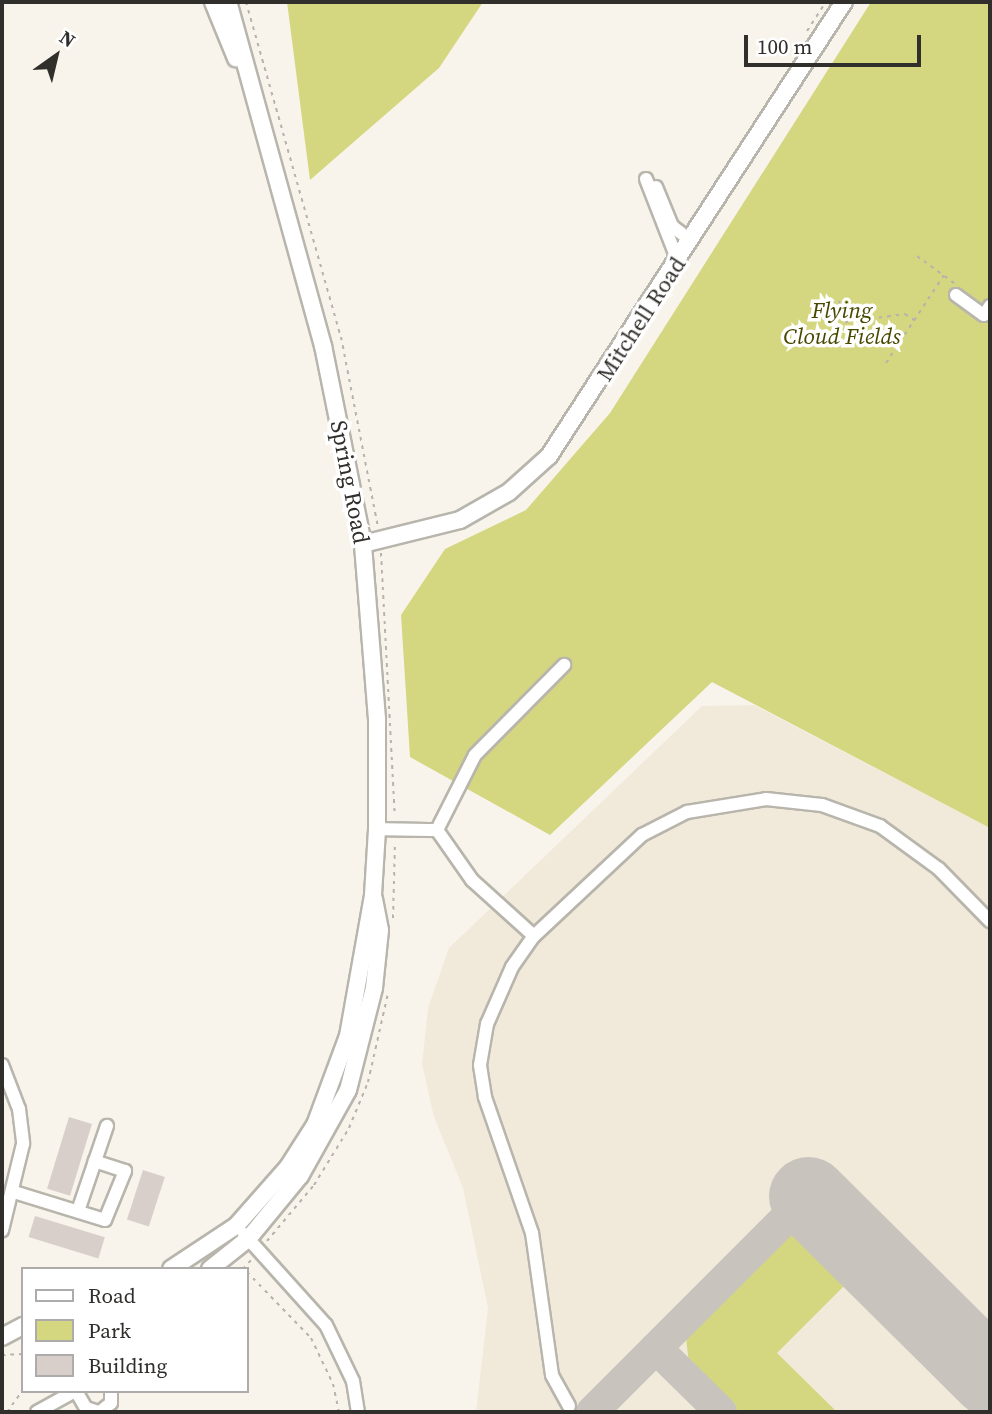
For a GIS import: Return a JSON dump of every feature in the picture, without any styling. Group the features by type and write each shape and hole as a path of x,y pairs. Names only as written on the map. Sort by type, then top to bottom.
{"main road":[{"name":"Spring Road","path":"213,2 247,79"},
{"name":"Spring Road","path":"174,1267 236,1226 288,1167 334,1084 373,895 377,829 377,719 371,542 323,346 247,79 228,2"},
{"name":"Mitchell Road","path":"371,542 460,520 530,475 569,431 844,2"},
{"name":"Spring Road","path":"214,1267 254,1244 300,1176 348,1090 374,988 380,930 373,895"},
{"path":"2,1336 21,1327"},
{"path":"2,1336 21,1338"}],"street":[{"path":"678,261 646,179 658,189 672,226 691,241"},
{"path":"960,293 984,315 990,306"},
{"path":"436,830 475,755 565,665"},
{"path":"569,1406 552,1375 532,1233 485,1097 480,1065 487,1024 512,967 534,936 642,835 687,812 766,799 822,805 880,826 939,869 990,921"},
{"path":"377,829 436,830"},
{"path":"436,830 472,880 534,936"},
{"path":"2,1065 22,1126 14,1192 2,1230"},
{"path":"78,1211 107,1126"},
{"path":"14,1192 105,1220 125,1171 95,1161"},
{"path":"236,1226 326,1325 353,1381 358,1412"},
{"path":"37,1412 71,1393"},
{"path":"76,1393 86,1408 99,1412 111,1404 111,1393"}],"path":[{"path":"246,2 341,337 378,522 371,542 387,593 395,830 393,924"},
{"path":"804,36 826,2"},
{"path":"917,256 944,275 960,293"},
{"path":"886,363 944,275"},
{"path":"831,302 839,300 845,323 905,314 914,320"},
{"path":"378,522 388,522"},
{"path":"244,1267 254,1244 314,1185 349,1128 368,1082 389,981"},
{"path":"248,1273 311,1338 333,1384 339,1412"},
{"path":"2,1355 21,1354"},
{"path":"7,1412 21,1393"}],"shaded area":[{"path":"754,705 990,828 990,1412 476,1412 488,1308 463,1188 434,1117 422,1064 428,1008 449,948 702,706"}],"green space":[{"path":"287,2 483,2 439,68 310,180"},
{"name":"Flying Cloud Fields","path":"871,2 990,2 990,828 712,682 550,835 410,757 401,615 445,549 526,510 610,413"},
{"path":"793,1233 814,1237 853,1277 777,1353 837,1412 738,1412 689,1364 686,1338 782,1238"}],"building":[{"path":"69,1117 92,1124 70,1196 47,1189"},
{"path":"143,1170 165,1177 149,1227 127,1219"},
{"path":"35,1216 105,1237 98,1258 29,1237"}],"taxiway":[{"path":"592,1412 808,1196"},
{"path":"656,1348 721,1412"}],"runway":[{"path":"808,1196 990,1377"}]}
